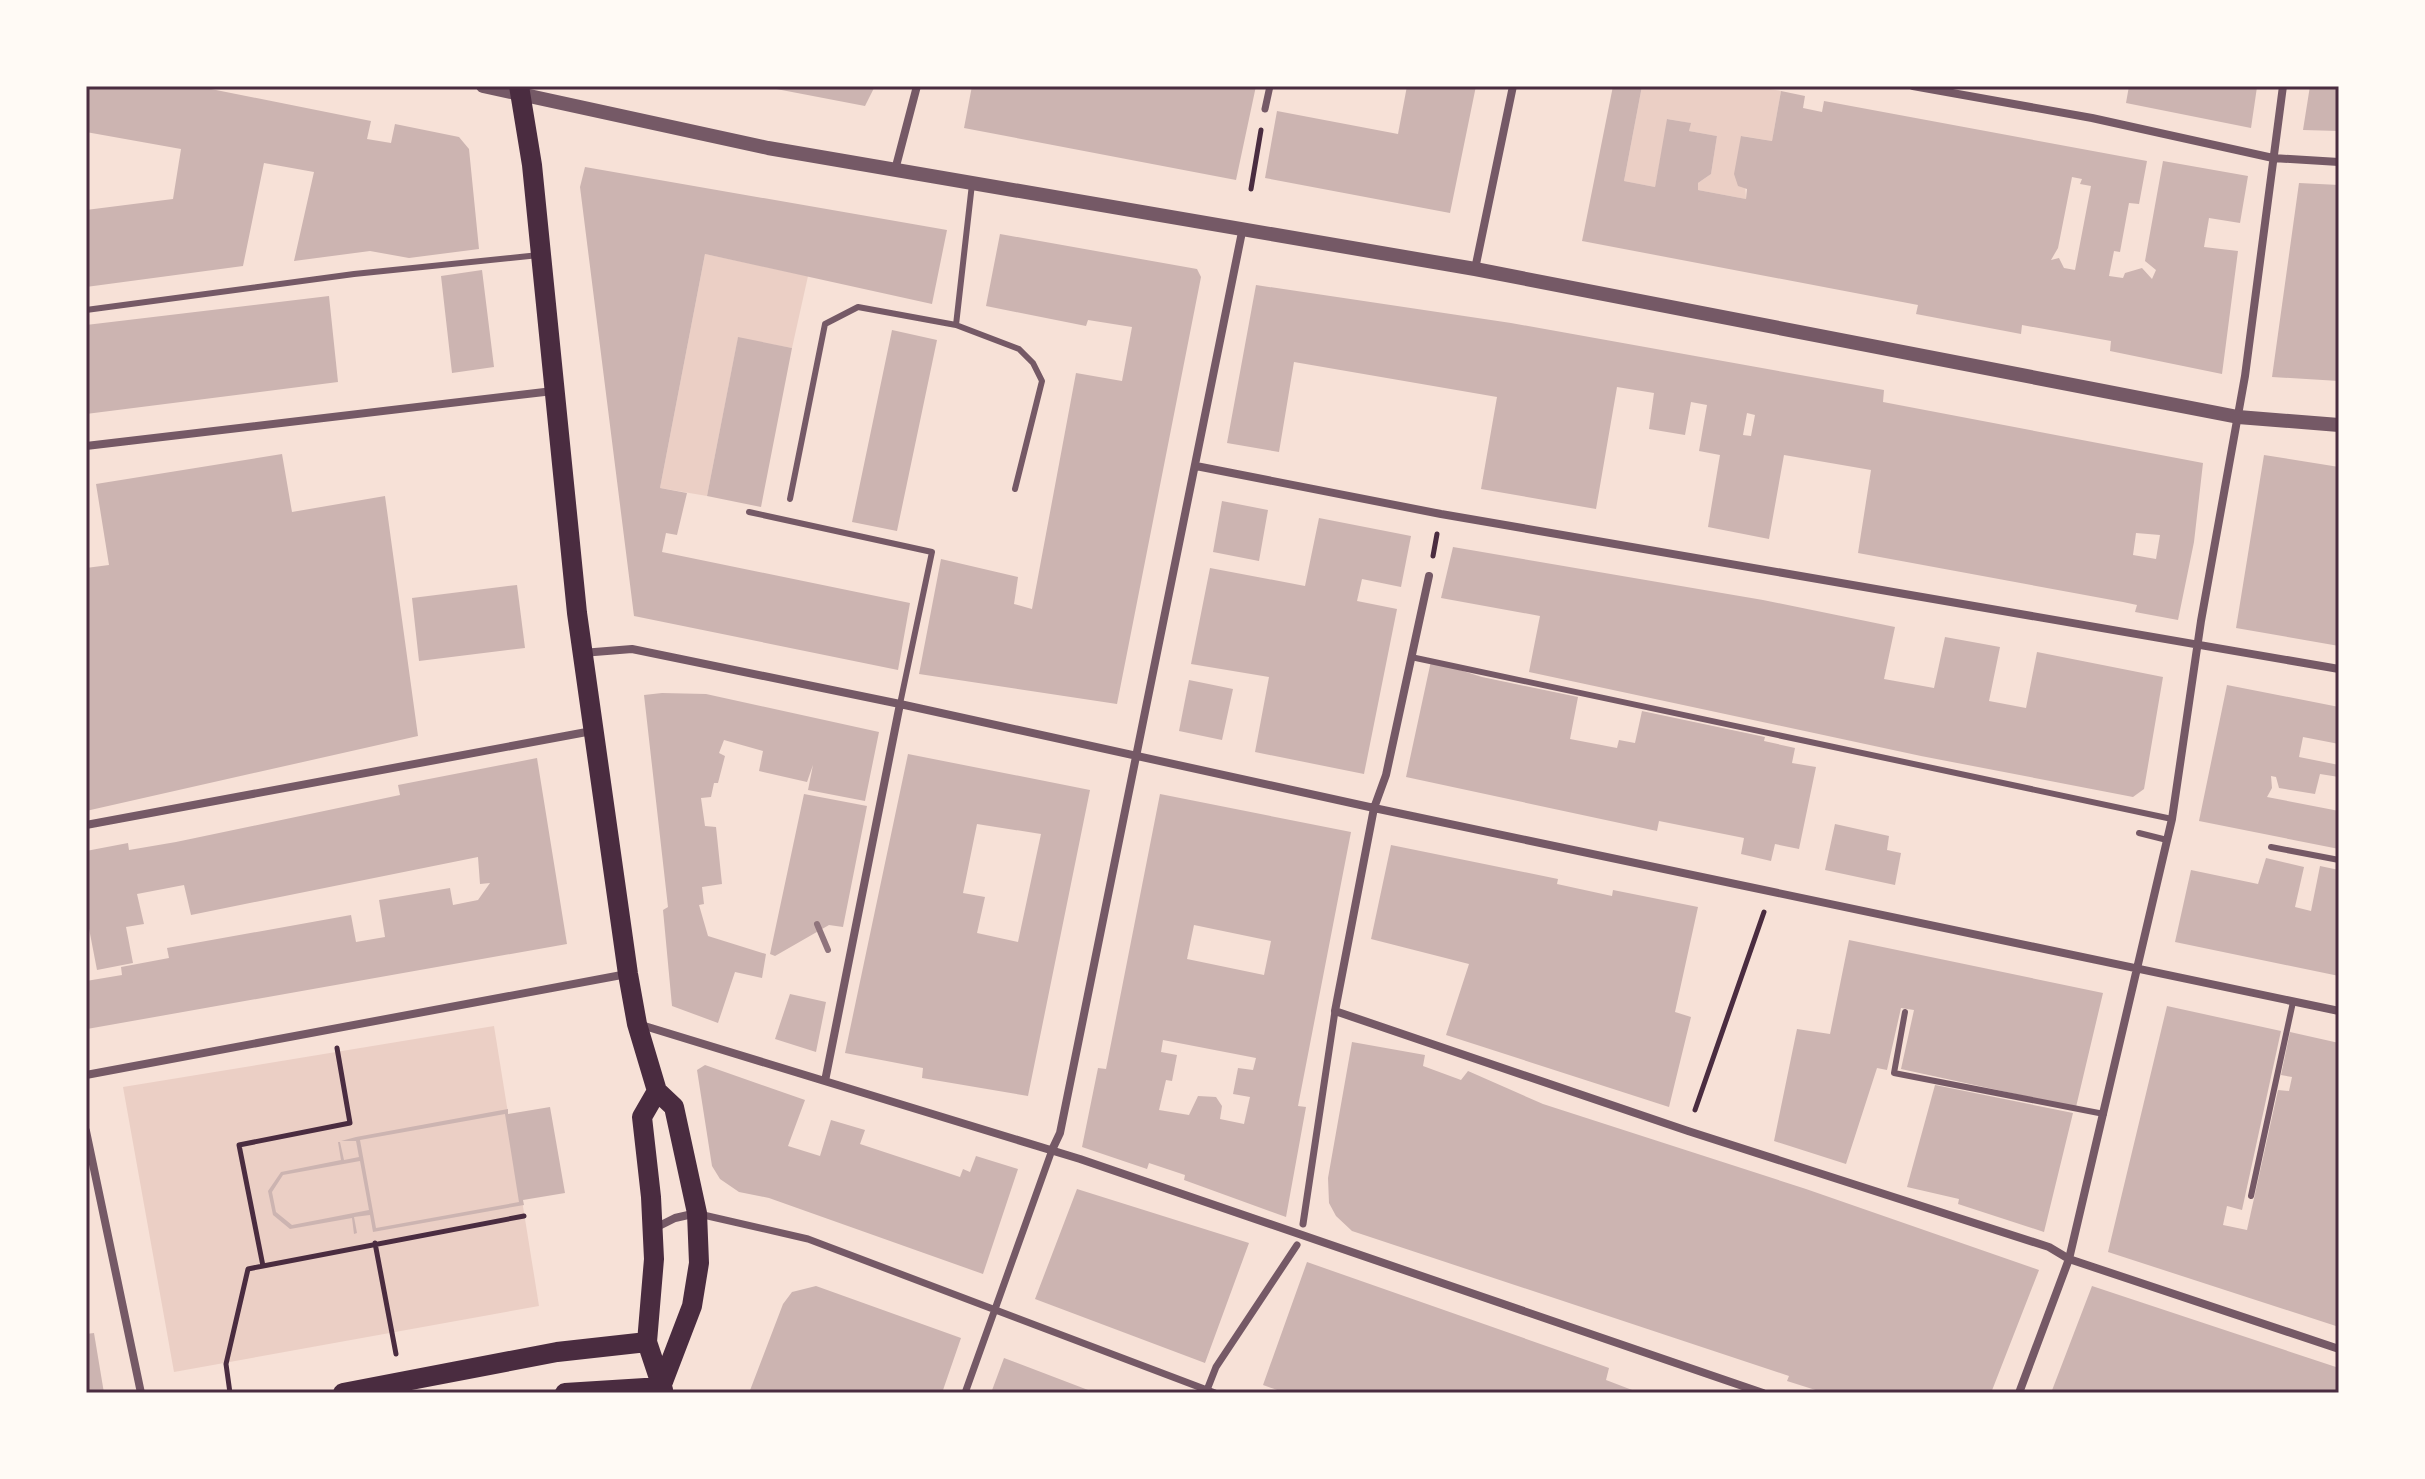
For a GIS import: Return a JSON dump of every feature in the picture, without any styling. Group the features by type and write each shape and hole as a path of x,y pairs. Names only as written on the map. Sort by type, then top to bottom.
{"main road":[{"path":"520,89 532,165 582,653 628,974 637,1024 657,1091 674,1107 697,1213 699,1263 692,1306 663,1390"},
{"path":"657,1091 642,1117 653,1229 647,1342 663,1390"},
{"path":"343,1393 557,1352 647,1342"},
{"path":"565,1393 594,1388 663,1390"}],"street":[{"path":"483,86 520,89 594,112 754,145 1475,269 2238,417 2339,425"},
{"path":"895,170 917,86"},
{"path":"1265,109 1270,86"},
{"path":"1475,269 1513,86"},
{"path":"1913,86 2092,118 2273,158 2339,162"},
{"path":"2019,1393 2069,1259 2172,819 2197,647 2238,417 2283,86"},
{"path":"965,1393 1060,1133 1243,227"},
{"path":"86,446 553,391"},
{"path":"1196,466 1441,514 2197,647 2339,669"},
{"path":"1303,1224 1335,1011 1374,808 1386,775 1429,576"},
{"path":"582,653 632,649 2339,1011"},
{"path":"825,1081 900,704"},
{"path":"86,825 592,731"},
{"path":"86,1075 628,974"},
{"path":"1335,1011 1688,1131 2049,1247 2069,1259 2339,1349"},
{"path":"637,1024 1052,1150 1763,1393"},
{"path":"86,1131 141,1393"},
{"path":"653,1229 675,1218 697,1213 808,1239 1211,1392 1216,1367 1297,1245"}],"lane":[{"path":"956,325 972,184"},
{"path":"86,310 354,274 539,255"},
{"path":"790,499 825,324 858,307 956,325 1019,349 1033,363 1042,381 1015,489"},
{"path":"749,512 932,552 900,704"},
{"path":"1411,657 2172,819"},
{"path":"2139,833 2167,840"},
{"path":"2271,847 2339,860"},
{"path":"2251,1196 2293,1002"},
{"path":"1905,1012 1894,1073 2105,1114"}],"path":[{"path":"1251,189 1265,109"},
{"path":"1692,1120 1765,911"},
{"path":"263,1266 239,1145 350,1123 333,1030"},
{"path":"230,1393 226,1364 248,1269 524,1216"},
{"path":"375,1243 392,1336"}],"shaded area":[{"path":"1642,86 1754,86 1781,91 1772,141 1742,136 1746,199 1698,190 1698,183 1711,174 1717,136 1689,131 1690,123 1668,119 1655,187 1624,181"},
{"path":"705,254 808,276 792,348 738,338 707,496 660,488"},
{"path":"494,1026 539,1306 174,1372 123,1087"}],"building":[{"path":"86,86 196,86 371,121 367,139 391,143 395,124 459,137 469,149 479,249 409,258 370,251 294,261 314,172 264,163 243,266 86,287 86,210 173,199 181,149 86,132"},
{"path":"761,86 875,86 865,106"},
{"path":"972,86 1256,86 1236,180 964,128"},
{"path":"1407,86 1476,86 1450,213 1265,178 1277,111 1398,134"},
{"path":"1613,86 1642,86 1624,181 1655,187 1667,119 1691,123 1689,131 1717,136 1711,174 1698,183 1698,190 1746,199 1747,189 1738,186 1734,174 1741,136 1772,141 1781,91 1805,96 1803,108 1822,112 1824,101 2147,161 2139,204 2129,203 2120,252 2114,251 2109,276 2123,278 2125,273 2142,268 2152,279 2156,270 2145,261 2163,161 2248,176 2240,223 2209,218 2204,247 2238,251 2222,374 2110,351 2111,341 2022,325 2021,334 1916,314 1918,305 1582,241","holes":["2072,177 2082,179 2080,184 2091,186 2075,270 2064,268 2059,258 2051,260 2058,248"]},
{"path":"2129,86 2257,87 2251,128 2126,103"},
{"path":"2310,86 2339,86 2339,131 2303,130"},
{"path":"585,167 947,230 932,304 705,254 660,488 687,493 677,535 666,533 662,552 910,603 898,670 634,616 580,187"},
{"path":"2299,183 2339,185 2339,381 2272,377"},
{"path":"1000,234 1197,269 1201,277 1117,704 919,674 941,559 1018,577 1014,604 1032,609 1076,373 1122,381 1132,327 1088,320 1086,326 986,306"},
{"path":"482,270 494,367 452,373 441,276"},
{"path":"1256,285 1511,323 1884,390 1883,402 2203,463 2194,542 2178,620 2135,612 2137,605 2123,602 1858,553 1871,470 1784,455 1769,539 1708,527 1720,455 1699,451 1707,405 1691,402 1685,435 1649,429 1654,393 1617,387 1596,509 1481,489 1497,397 1294,362 1279,452 1227,443","holes":["1747,413 1755,415 1751,436 1743,435","2136,533 2160,535 2156,559 2133,555"]},
{"path":"329,296 338,382 86,414 86,325"},
{"path":"892,330 937,340 897,531 852,522"},
{"path":"738,337 792,348 761,507 707,496"},
{"path":"282,454 292,512 385,496 418,736 86,811 86,568 109,565 96,484"},
{"path":"2264,455 2339,467 2339,646 2236,628"},
{"path":"1222,501 1268,510 1259,561 1213,552"},
{"path":"1319,518 1411,536 1401,587 1362,579 1357,601 1397,609 1364,774 1255,752 1269,677 1191,664 1210,568 1305,586"},
{"path":"1453,547 1763,600 1895,627 1884,679 1934,688 1945,637 2000,647 1989,701 2026,708 2037,652 2163,677 2144,789 2133,797 1921,756 1529,672 1540,616 1441,598"},
{"path":"517,585 525,648 419,661 412,598"},
{"path":"1431,661 1482,677 1578,697 1570,739 1617,748 1619,740 1635,743 1642,711 1765,737 1764,741 1795,748 1792,763 1816,767 1799,849 1775,844 1771,861 1741,854 1744,838 1659,821 1657,831 1406,777"},
{"path":"1189,680 1233,689 1222,740 1179,731"},
{"path":"2227,685 2339,707 2339,744 2303,737 2299,757 2339,765 2339,777 2320,774 2315,794 2279,788 2276,777 2271,776 2272,788 2267,797 2339,811 2339,849 2199,821"},
{"path":"706,694 879,732 865,801 808,790 813,765 807,782 759,771 763,751 724,740 719,753 725,756 718,783 714,783 711,797 701,798 705,826 716,827 722,884 702,887 704,904 699,905 708,936 766,954 762,978 735,972 718,1023 672,1006 663,910 668,907 644,695"},
{"path":"908,754 1090,790 1028,1096 922,1078 923,1068 845,1053","holes":["977,824 1041,834 1018,942 977,933 985,897 963,893"]},
{"path":"537,758 567,944 87,1029 86,981 122,975 121,967 169,958 167,948 351,915 356,942 385,937 379,900 450,888 453,905 478,900 490,883 480,884 478,857 191,915 184,885 137,894 144,924 126,927 133,963 97,970 86,913 86,851 128,843 129,850 176,842 400,795 398,785"},
{"path":"804,794 867,806 843,927 829,925 775,956 770,954"},
{"path":"1160,794 1351,832 1298,1106 1306,1107 1286,1217 1184,1180 1185,1175 1149,1163 1147,1169 1082,1147 1098,1068 1106,1069","holes":["1194,925 1271,941 1264,975 1187,959","1163,1040 1256,1058 1253,1070 1238,1068 1233,1094 1250,1097 1244,1124 1220,1119 1222,1106 1216,1097 1198,1096 1189,1115 1159,1110 1166,1080 1172,1081 1177,1055 1161,1052"]},
{"path":"1835,824 1889,836 1887,850 1901,853 1895,885 1825,870"},
{"path":"1391,845 1558,879 1557,884 1612,896 1613,890 1698,907 1675,1012 1691,1017 1669,1107 1446,1035 1469,964 1371,939"},
{"path":"2266,858 2304,867 2295,907 2311,911 2320,866 2339,870 2339,976 2175,942 2191,870 2258,884"},
{"path":"1849,940 2103,993 2076,1107 1901,1069 1914,1010 1901,1008 1887,1070 1877,1068 1846,1164 1774,1141 1797,1029 1830,1034"},
{"path":"790,994 826,1002 816,1052 775,1039"},
{"path":"2167,1006 2281,1031 2242,1210 2227,1206 2223,1225 2247,1230 2278,1090 2289,1091 2292,1077 2281,1075 2290,1032 2339,1043 2339,1327 2108,1252"},
{"path":"1352,1042 1425,1055 1423,1066 1461,1080 1468,1071 1543,1104 1806,1189 2039,1270 1991,1393 1825,1393 1787,1381 1789,1376 1352,1231 1336,1216 1329,1203 1328,1178"},
{"path":"705,1065 805,1100 788,1146 820,1156 831,1120 865,1130 860,1144 960,1177 963,1169 970,1172 976,1156 1018,1169 983,1274 769,1198 739,1192 720,1179 712,1166 697,1070"},
{"path":"1935,1085 2073,1113 2044,1232 1958,1204 1959,1199 1907,1187"},
{"path":"550,1107 565,1193 523,1200 524,1205 373,1232 370,1215 354,1217 357,1233 354,1234 352,1218 290,1229 273,1215 268,1191 281,1172 341,1160 338,1142 344,1160 359,1157 356,1141 341,1141 508,1109 508,1114","holes":["505,1114 519,1202 376,1228 360,1140","360,1161 369,1210 292,1225 276,1212 272,1192 283,1175"]},
{"path":"1077,1189 1249,1243 1205,1363 1035,1299"},
{"path":"1307,1262 1609,1368 1606,1380 1640,1393 1286,1393 1263,1385"},
{"path":"816,1286 961,1338 942,1393 749,1393 783,1304 792,1292"},
{"path":"2092,1286 2339,1368 2339,1393 2051,1393"},
{"path":"94,1333 104,1393 86,1393 86,1334"},
{"path":"1004,1358 1096,1393 991,1393"}],"railway":[{"path":"817,924 828,950"}]}
